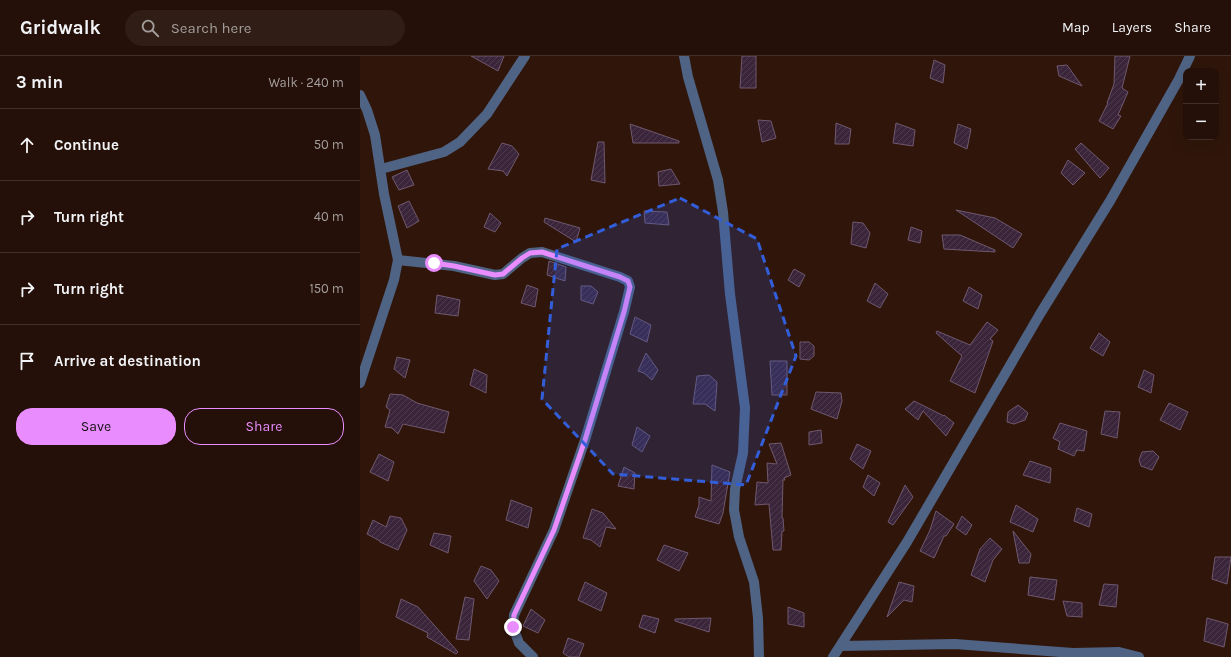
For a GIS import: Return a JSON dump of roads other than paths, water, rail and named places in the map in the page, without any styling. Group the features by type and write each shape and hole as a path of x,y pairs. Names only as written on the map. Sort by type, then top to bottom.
{"street":[{"path":"381,170 444,152 460,142 487,114 526,56"},
{"path":"684,56 688,77 718,180 723,212 730,294 745,408 743,453 735,489 734,510 739,537 754,582 758,618 759,657"},
{"path":"833,657 907,542 1040,314 1110,201 1190,56"},
{"path":"360,95 367,110 375,135 398,260 394,280 360,383"},
{"path":"398,260 454,266 495,275 503,274 530,253 542,252 620,277 628,281 630,287 624,312 585,440 554,530 514,615 513,627 519,643 533,657"},
{"path":"840,646 955,644 1073,653 1119,652 1139,657"}]}
